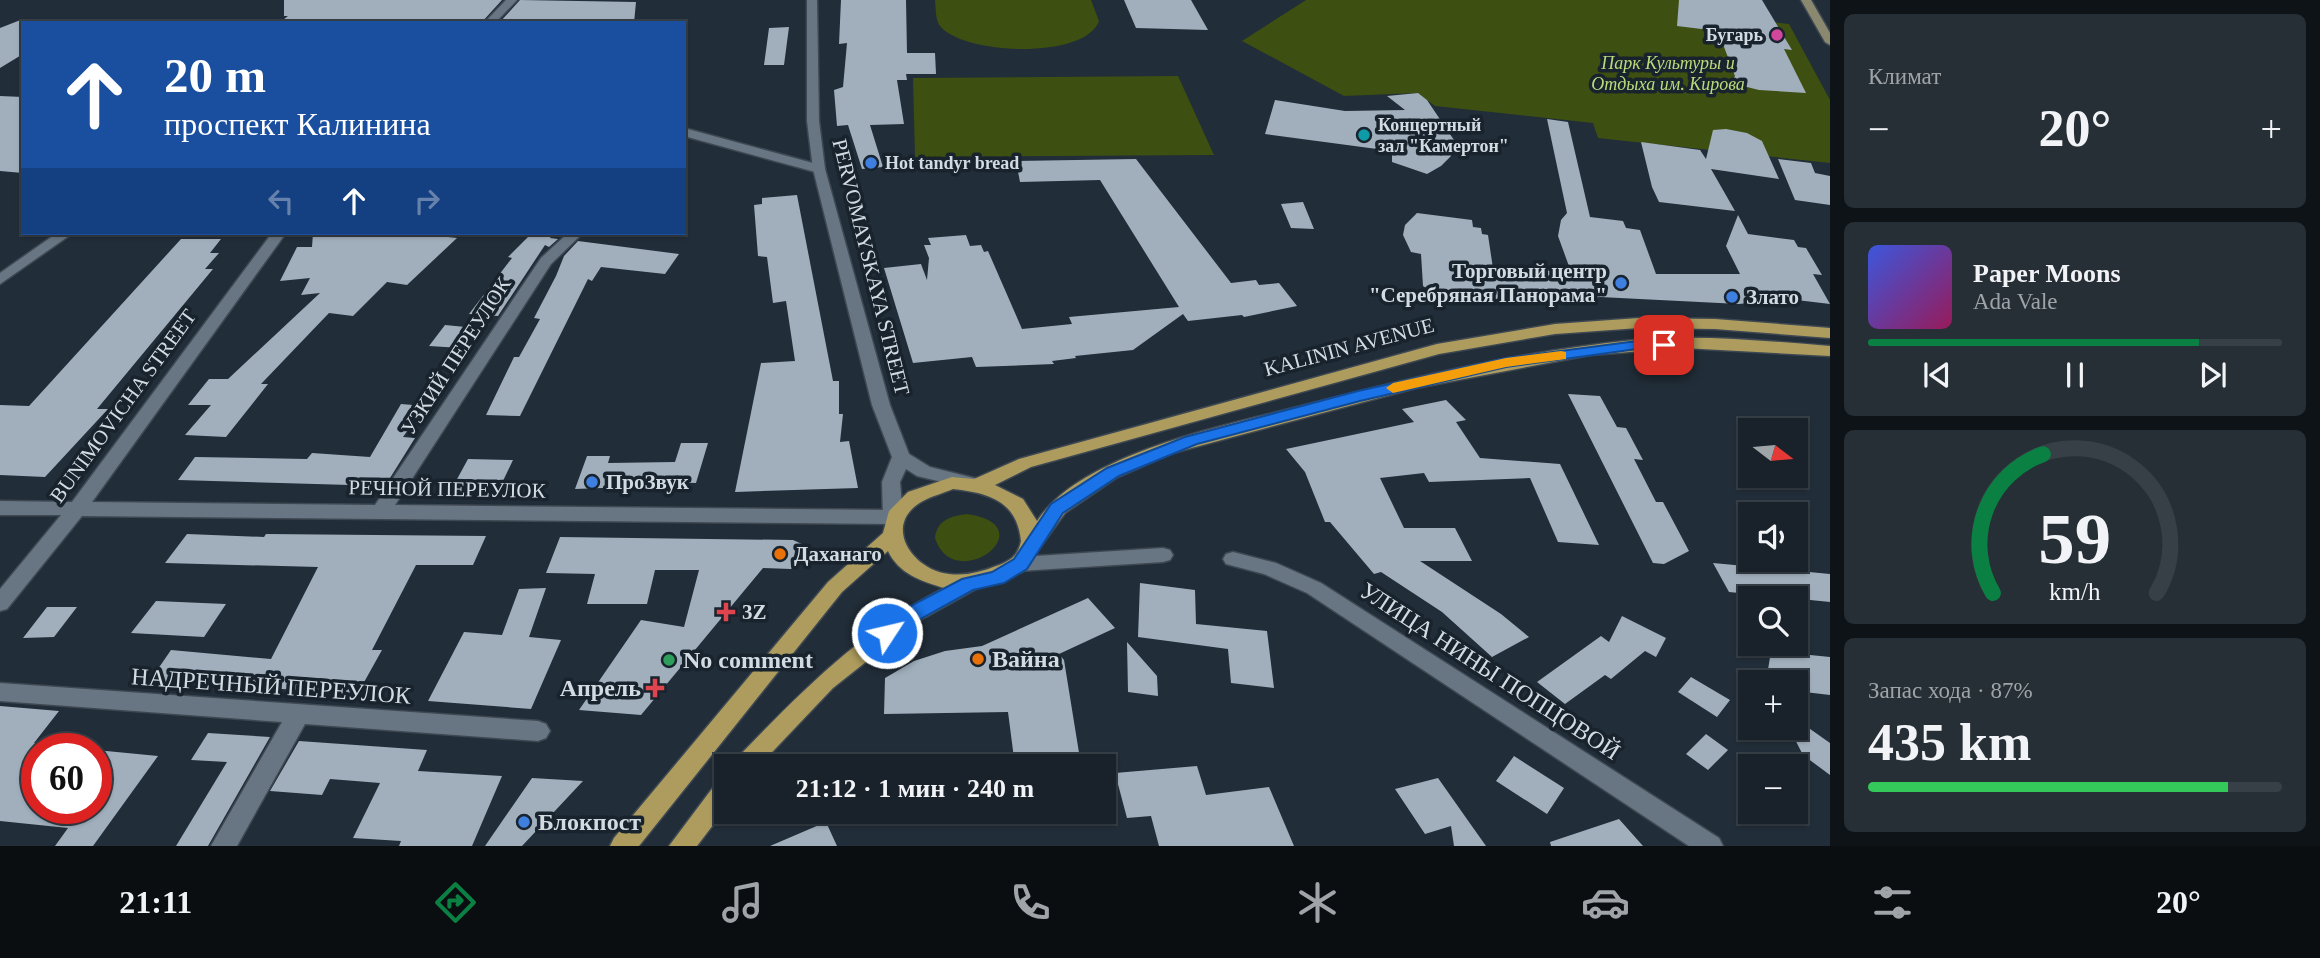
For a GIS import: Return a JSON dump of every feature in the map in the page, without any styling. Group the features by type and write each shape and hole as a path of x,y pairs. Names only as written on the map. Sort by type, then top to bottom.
{"main road":[{"path":"1806,0 1830,42"},
{"name":"KALININ AVENUE","path":"978,485 1025,463 1437,349 1555,329 1639,323 1715,324 1830,333"},
{"path":"892,527 898,556 916,572 941,582 969,584 997,578 1025,555 1057,508 1113,472 1191,441 1358,396 1506,363 1637,345 1746,345 1830,351"},
{"path":"623,846 835,587 892,527 906,500 926,488 951,483 978,485 1002,493 1021,508 1031,526 1025,555"},
{"path":"756,754 825,682 908,617 969,584"},
{"path":"682,846 714,805"}],"street":[{"path":"491,21 512,0"},
{"name":"PERVOMAYSKAYA STREET","path":"812,0 813,121 819,169 881,405 901,457"},
{"path":"686,133 819,169"},
{"path":"0,280 63,235"},
{"name":"BUNIMOVICHA STREET","path":"0,603 76,510 278,235"},
{"name":"УЗКИЙ ПЕРЕУЛОК","path":"381,511 546,261 574,235"},
{"path":"892,527 891,482 901,457 924,472 978,485"},
{"name":"РЕЧНОЙ ПЕРЕУЛОК","path":"0,508 381,511 892,527"},
{"path":"1025,555 1163,555"},
{"name":"УЛИЦА НИНЫ ПОПЦОВОЙ","path":"1233,559 1269,568 1314,587 1710,846"},
{"name":"НАДРЕЧНЫЙ ПЕРЕУЛОК","path":"0,692 538,730"},
{"path":"224,846 298,715"}],"green space":[{"path":"935,0 1091,0 1099,21 1089,34 1071,42 1023,49 997,47 953,36 938,23"},
{"name":"Парк Культуры и Отдыха им. Кирова","path":"1306,0 1702,0 1709,14 1789,24 1830,100 1830,163 1598,138 1593,123 1435,106 1417,93 1344,96 1242,41"},
{"path":"1178,76 1214,155 915,157 913,78"},
{"path":"967,514 990,521 999,531 997,542 988,553 975,559 959,561 945,554 935,538 936,532 946,520"}],"building":[{"path":"284,0 502,0 483,21 282,21 288,16 284,16"},
{"path":"520,0 636,2 634,21 501,21"},
{"path":"841,0 906,0 907,53 935,53 936,74 906,74 907,80 897,80 904,124 870,125 883,167 862,169 848,125 837,126 834,90 843,87 847,43 839,44"},
{"path":"1124,0 1191,0 1208,30 1136,28"},
{"path":"1679,0 1762,0 1792,50 1784,49 1806,93 1759,90 1731,83 1735,76 1718,31 1677,26"},
{"path":"23,19 21,55 0,68 0,28"},
{"path":"789,27 784,65 764,65 769,28"},
{"name":"Концертный зал \"Камертон\"","path":"1418,93 1427,100 1458,146 1456,148 1452,145 1451,156 1427,174 1392,162 1392,151 1265,134 1275,100 1345,111 1405,110 1387,96"},
{"path":"0,96 21,97 21,173 0,171"},
{"path":"1547,119 1568,122 1590,217 1623,221 1626,228 1640,230 1656,274 1740,274 1726,246 1738,215 1748,234 1794,240 1798,247 1806,248 1822,275 1813,274 1830,304 1788,299 1739,304 1600,297 1530,304 1431,291 1423,286 1421,254 1411,252 1403,235 1405,225 1417,213 1472,220 1473,227 1481,228 1482,234 1488,235 1494,275 1530,273 1533,269 1570,269 1558,236 1561,220 1567,213"},
{"path":"1726,129 1747,133 1762,141 1779,179 1711,169 1735,211 1659,202 1652,187 1641,142 1700,150 1706,159 1713,130"},
{"path":"1136,159 1231,283 1256,280 1259,285 1279,283 1297,306 1244,317 1242,315 1188,321 1183,314 1133,350 1075,356 1076,358 1052,361 1054,364 976,367 972,357 913,363 884,268 921,264 927,280 929,258 924,245 931,245 928,238 966,235 970,246 981,245 984,252 988,251 1022,329 1072,324 1069,317 1179,307 1100,180 1020,182 1016,161"},
{"path":"1778,159 1811,163 1815,173 1830,176 1830,205 1795,200"},
{"path":"797,195 833,381 839,381 839,414 843,414 840,442 849,441 858,488 735,492 761,363 795,361 786,301 773,303 767,257 758,256 754,205 762,204 762,198"},
{"path":"1303,202 1314,229 1291,228 1281,204"},
{"path":"313,235 430,235 457,238 407,285 387,282 353,316 329,313 261,384 268,384 226,437 185,435 211,405 188,405 209,379 228,379 320,293 301,295 310,278 280,281 297,247 312,247"},
{"path":"530,235 552,235 550,238 558,239 549,247 545,245 498,316 469,314 512,258 508,257"},
{"path":"181,239 221,239 210,253 219,253 205,269 213,269 97,409 108,409 45,477 0,475 0,405 29,406"},
{"path":"578,241 679,254 665,274 601,267 592,281 588,279 520,416 486,415 514,357 519,357 540,319 534,318 564,256"},
{"path":"445,325 476,328 461,348 429,346"},
{"path":"1568,394 1600,396 1617,427 1626,428 1643,460 1634,459 1656,502 1663,502 1689,551 1664,564 1653,563"},
{"path":"1446,400 1466,420 1456,422 1480,458 1560,464 1599,545 1558,542 1530,478 1429,482 1424,473 1380,478 1404,528 1455,528 1472,561 1420,561 1501,614 1529,637 1492,657 1442,612 1381,572 1374,574 1330,522 1325,522 1305,472 1286,449 1414,422 1402,409"},
{"path":"401,404 425,406 403,437 415,438 385,486 178,480 195,457 307,459 312,453 370,457"},
{"path":"681,443 708,443 696,483 655,482 654,486 575,489 587,456 610,456 608,463 675,462"},
{"path":"468,459 513,460 502,483 456,481"},
{"path":"187,534 264,537 266,534 486,536 473,565 416,565 372,650 382,650 358,693 149,682 171,650 271,659 318,567 165,563"},
{"path":"560,537 793,540 811,548 791,569 763,568 641,715 579,710 641,620 684,627 699,570 655,570 647,604 587,604 595,574 546,573"},
{"path":"1713,563 1738,565 1738,572 1830,574 1830,602 1808,600 1808,586 1738,586 1738,593 1729,592"},
{"path":"1140,583 1195,590 1196,624 1267,631 1274,688 1231,683 1228,649 1138,637"},
{"path":"546,588 529,637 561,640 531,709 428,701 464,632 502,635 519,589"},
{"path":"1088,598 1115,628 1059,654 1064,660 1079,754 1013,754 1008,712 884,714 885,678 914,661 945,651 982,646"},
{"path":"156,601 226,604 204,637 131,633"},
{"path":"47,607 77,607 54,637 23,638"},
{"path":"1622,616 1666,638 1656,657 1645,651 1611,679 1605,675 1565,704 1537,682 1601,636 1609,642"},
{"path":"1127,642 1157,676 1158,696 1128,692"},
{"path":"1770,656 1830,657 1830,695 1808,692 1808,670 1768,670"},
{"path":"1691,677 1730,700 1717,717 1678,692"},
{"path":"0,706 59,711 42,733 21,733 21,823 0,821"},
{"path":"1808,727 1830,743 1830,775 1808,759 1808,754 1802,754 1795,740 1808,740"},
{"path":"208,733 270,737 208,846 176,846 227,762 191,760"},
{"path":"1706,734 1728,750 1708,770 1686,754"},
{"path":"299,741 427,750 418,771 502,776 472,846 399,846 401,841 353,838 380,783 330,779 322,795 270,791"},
{"path":"112,752 158,756 112,820"},
{"path":"1514,756 1564,788 1547,814 1496,781"},
{"path":"1197,766 1206,795 1269,787 1294,846 1159,846 1151,816 1127,818 1116,773"},
{"path":"532,778 583,781 522,846 485,846"},
{"path":"1438,778 1486,846 1454,846 1451,826 1425,834 1395,789"},
{"path":"1619,819 1643,846 1551,846 1550,842"},
{"path":"29,824 109,824 93,846 55,846 68,828"},
{"path":"827,824 837,846 770,846"}],"slow traffic":[{"path":"1393,388 1506,363 1561,355"}],"place":[{"name":"Бугарь","path":"1777,35"},
{"name":"Концертный зал \"Камертон\"","path":"1364,135"},
{"name":"Hot tandyr bread","path":"871,163"},
{"name":"Торговый центр \"Серебряная Панорама\"","path":"1621,283"},
{"name":"Злато","path":"1732,297"},
{"name":"ПроЗвук","path":"592,482"},
{"name":"Даханаго","path":"780,554"},
{"name":"3Z","path":"726,612"},
{"name":"Вайна","path":"978,659"},
{"name":"No comment","path":"669,660"},
{"name":"Апрель","path":"655,688"},
{"name":"Блокпост","path":"524,822"}],"route":[{"path":"887,633 908,617 969,584 997,578 1020,564 1057,508 1113,472 1191,441 1358,396 1506,363 1637,345 1664,345"}]}
